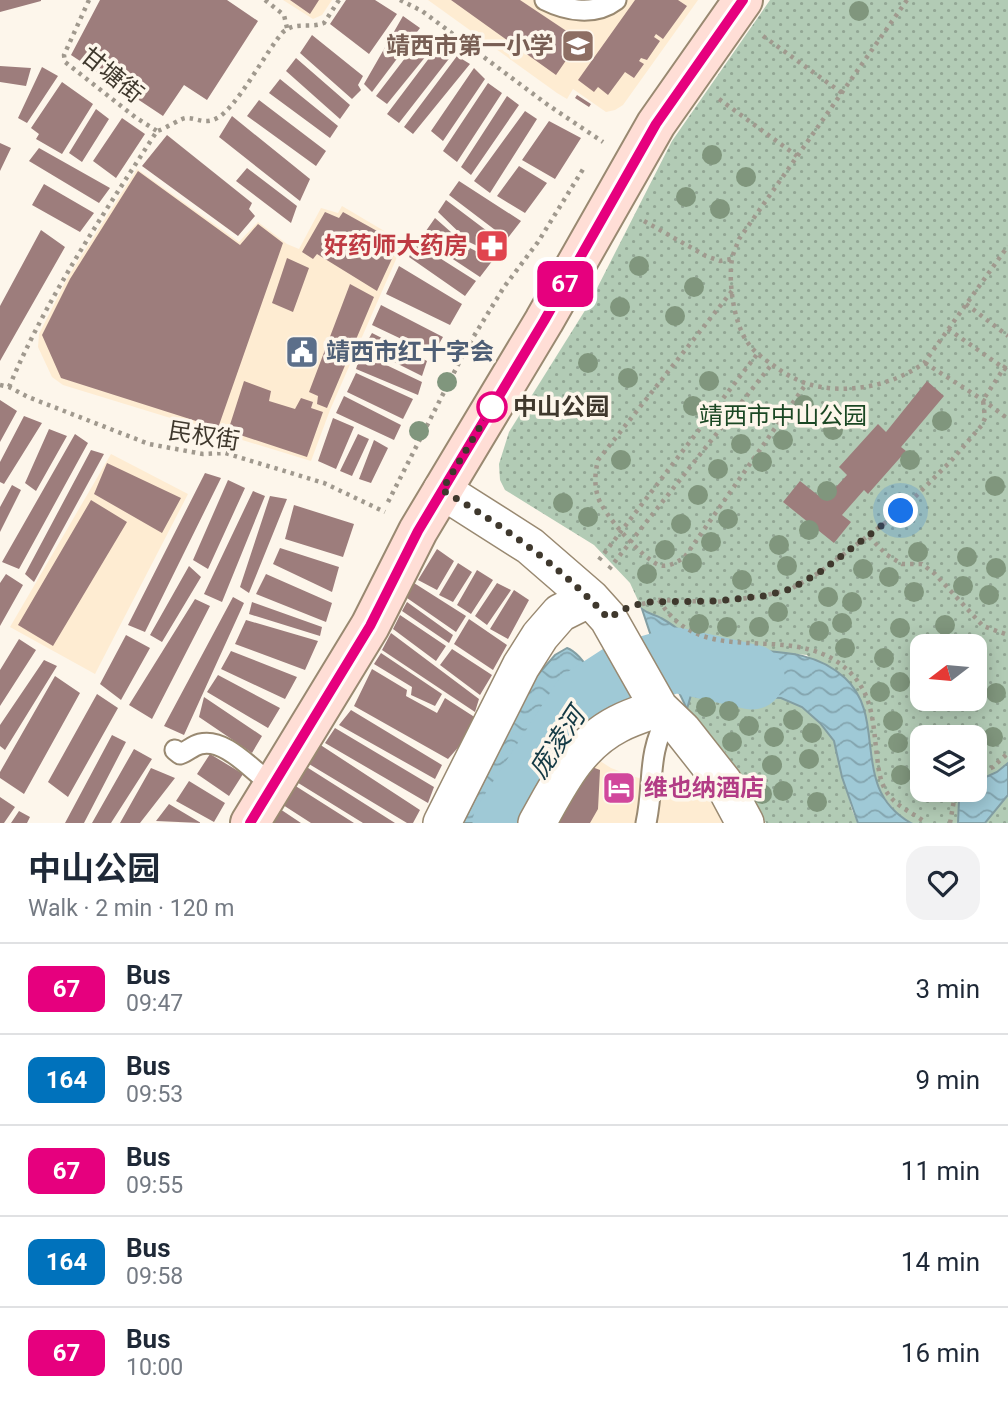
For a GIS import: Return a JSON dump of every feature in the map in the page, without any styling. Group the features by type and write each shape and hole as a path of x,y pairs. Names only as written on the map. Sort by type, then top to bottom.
{"main road":[{"path":"236,823 349,635 389,516 420,487 525,313 599,153 651,99 725,0"},
{"path":"250,823 370,626 418,531 544,321 656,124 743,0"}],"street":[{"path":"442,490 530,546 604,615 660,707 723,782 745,823"},
{"path":"442,823 521,666 540,636 560,612 604,615"},
{"path":"537,823 574,760 585,747 620,723 660,707"}],"lane":[{"path":"545,0 568,10 589,10 616,0"},
{"path":"646,823 651,798 653,751 659,734 660,707"},
{"path":"175,750 180,754 201,744 211,744 225,749 264,778"}],"path":[{"name":"甘塘街","path":"89,0 64,55 65,62 157,131"},
{"path":"265,0 284,15 287,28"},
{"path":"9,387 29,341 81,248 157,131 172,126 179,119 204,123 221,117 287,28 301,25 312,27 324,23 339,0"},
{"path":"389,516 466,349 504,288 599,153 548,105 422,11 400,0"},
{"path":"907,0 739,239 732,259 732,290 738,322 748,343 758,353 806,384 870,386 912,372 924,363 1008,246"},
{"path":"761,34 842,93"},
{"path":"717,98 797,156"},
{"path":"640,219 706,256 720,261 732,259"},
{"path":"732,290 597,460 594,479 598,499 621,531 646,558 668,566 684,558 806,384"},
{"path":"967,304 1008,336"},
{"path":"948,330 1006,369"},
{"path":"599,560 758,353"},
{"path":"604,615 659,600 716,601 763,596 791,589 820,572 869,537 950,462 982,425 985,418 983,400 1006,369 1008,362"},
{"path":"924,363 1008,419"},
{"path":"591,554 599,560 607,573 772,364"},
{"name":"民权街","path":"0,385 149,444 204,454 225,453 324,483 389,516"},
{"path":"869,537 902,565 922,564 935,574 983,626 1008,635"},
{"path":"659,600 669,616 696,636 804,648 822,653 851,673 861,686 874,718 879,774 887,794 909,813 926,823"},
{"path":"987,770 1008,753"},
{"path":"950,823 954,802"}],"shaded area":[{"name":"靖西市第一小学","path":"283,0 332,0 322,15 313,19"},
{"name":"靖西市第一小学","path":"428,0 698,0 623,105 606,112 573,89 567,99 557,93"},
{"path":"137,169 239,242 258,222 287,244 299,249 321,208 338,213 342,206 391,235 389,240 401,248 330,410 311,461 63,385 52,377 38,347 39,334 68,277"},
{"path":"111,454 188,494 95,674 10,627"},
{"name":"维也纳酒店","path":"597,759 632,776 706,798 727,823 546,823"}],"green space":[{"name":"靖西市中山公园","path":"770,0 1008,0 1008,763 987,777 987,725 910,725 910,802 959,802 958,823 911,823 899,816 880,792 874,776 866,725 807,655 706,645 693,639 660,617 651,616 642,609 630,583 594,545 505,490 500,480 499,464 509,432 589,304 672,141"},
{"path":"702,690 781,698 802,707 820,723 834,741 852,810 858,823 766,823 725,752 687,709 691,695"},
{"path":"1008,795 1008,823 985,823 1005,797"}],"water":[{"path":"642,609 701,643 814,659 845,678 858,695 865,713 874,772 880,791 892,808 911,823 858,823 842,777 834,741 820,723 802,707 781,698 702,690 691,695 687,709 650,633"},
{"path":"567,648 579,657 591,673 599,690 598,709 565,749 521,823 463,823 535,678 555,655"},
{"path":"1008,763 1008,795 985,823 958,823 959,802 987,802 987,777"}],"building":[{"path":"0,0 41,0 41,1 0,12"},
{"path":"100,0 227,0 258,21 207,100 184,85 163,116 71,55"},
{"path":"290,0 319,0 310,14"},
{"path":"346,0 375,0 397,14 369,54 330,24"},
{"path":"451,0 520,0 580,40 556,75"},
{"path":"635,0 678,0 687,6 663,39 656,34 654,37 660,41 647,60 641,58 639,61 644,64 634,78 625,72 608,95 598,87 594,92 578,80"},
{"path":"403,16 420,28 372,92 364,84"},
{"path":"425,32 439,40 387,104 376,96"},
{"path":"312,35 363,76 358,85 361,90 352,99 300,53"},
{"path":"442,41 455,51 399,123 387,114"},
{"path":"457,56 470,64 413,134 404,127"},
{"path":"296,58 350,105 340,119 286,71"},
{"path":"0,66 31,68 26,86 0,82"},
{"path":"42,67 58,76 27,123 18,118"},
{"path":"474,68 485,79 443,141 431,131"},
{"path":"280,79 338,126 330,138 269,93"},
{"path":"62,82 93,104 62,154 36,139 39,134 31,128"},
{"path":"488,83 502,93 457,162 443,151"},
{"path":"577,95 591,104 589,107 575,98"},
{"path":"507,96 519,105 471,175 461,167"},
{"path":"259,100 326,151 316,166 247,116"},
{"path":"96,109 109,119 82,162 69,153"},
{"path":"525,111 537,119 490,193 474,181"},
{"path":"232,116 310,179 300,201 219,137"},
{"path":"122,118 145,134 116,178 93,161"},
{"path":"549,121 581,138 555,179 522,160"},
{"path":"167,135 252,203 249,209 255,216 238,236 142,166"},
{"path":"0,143 11,148 0,171"},
{"path":"39,148 110,188 99,203 29,161"},
{"path":"519,166 547,183 525,213 497,196"},
{"path":"247,168 297,206 291,223 236,181"},
{"path":"138,171 240,245 258,224 283,243 218,428 61,378 42,335 70,279"},
{"path":"459,181 521,221 507,239 449,195"},
{"path":"44,184 94,213 80,232 32,205"},
{"path":"446,200 503,243 496,255 469,242 438,212"},
{"path":"325,212 339,218 343,212 386,236 384,241 397,248 377,291 317,254 313,259 302,252"},
{"path":"435,218 468,247 493,260 480,277 421,238"},
{"path":"41,230 65,247 0,361 0,306"},
{"path":"416,243 476,281 465,296 409,257"},
{"path":"287,258 309,268 293,312 272,303"},
{"path":"399,266 462,304 450,325 386,294"},
{"path":"350,284 374,297 327,408 317,404 318,396 309,392"},
{"path":"381,305 443,337 433,354 372,325"},
{"path":"372,333 427,361 422,376 364,347"},
{"path":"361,353 422,382 418,395 356,369"},
{"path":"356,373 413,399 403,419 347,392"},
{"path":"244,381 271,391 269,401 295,409 301,398 313,402 311,408 323,412 307,457 228,431"},
{"path":"927,381 944,396 901,447 906,451 868,494 864,490 842,515 851,522 834,543 783,502 800,481 824,500 847,475 839,467 878,424 886,432"},
{"path":"344,396 401,425 394,440 336,413"},
{"path":"0,400 17,411 0,442"},
{"path":"24,416 42,423 4,484 0,482 0,462"},
{"path":"333,418 354,427 336,469 318,461"},
{"path":"49,429 67,436 36,491 25,483"},
{"path":"75,434 88,443 19,569 2,562"},
{"path":"358,434 369,439 352,476 340,471"},
{"path":"374,440 388,448 371,483 359,479"},
{"path":"91,450 104,454 34,582 25,574"},
{"path":"107,463 181,498 162,533 94,494"},
{"path":"205,473 221,478 145,632 128,625"},
{"path":"228,480 245,488 208,569 193,560"},
{"path":"12,485 21,490 0,532 0,507"},
{"path":"253,491 265,496 222,602 204,594"},
{"path":"270,496 287,499 249,593 240,587"},
{"path":"91,500 127,522 53,646 18,625"},
{"path":"294,505 354,524 343,557 285,539"},
{"path":"280,548 339,567 332,592 273,564"},
{"path":"437,549 454,561 437,590 418,580"},
{"path":"458,563 472,572 453,602 439,595"},
{"path":"189,566 201,577 162,642 150,635"},
{"path":"477,570 493,580 471,614 457,605"},
{"path":"6,574 23,585 0,626 0,583"},
{"path":"266,574 332,603 326,622 256,594"},
{"path":"414,583 466,616 456,632 407,598"},
{"path":"497,583 511,590 487,625 475,616"},
{"path":"514,590 529,600 508,639 490,629"},
{"path":"233,597 244,603 184,735 164,726"},
{"path":"195,599 210,606 152,719 129,705"},
{"path":"252,602 322,627 320,636 249,614"},
{"path":"407,602 453,635 449,643 402,611"},
{"path":"400,615 446,646 436,661 393,629"},
{"path":"469,619 507,645 493,670 454,644"},
{"path":"246,620 318,641 305,670 235,644"},
{"path":"391,633 479,699 475,712 382,650"},
{"path":"126,635 150,648 121,700 100,684"},
{"path":"19,639 36,650 0,706 0,670"},
{"path":"452,649 492,675 480,695 440,665"},
{"path":"231,651 297,677 285,699 221,669"},
{"path":"381,653 442,694 435,706 411,695 412,687 374,664"},
{"path":"44,660 57,666 5,750 0,746 0,725"},
{"path":"372,669 407,690 406,696 437,713 445,698 476,718 476,727 448,759 354,706"},
{"path":"218,675 280,708 268,728 207,692"},
{"path":"55,676 80,693 24,794 0,778 0,772"},
{"path":"97,694 118,708 68,797 48,782"},
{"path":"204,697 262,736 252,753 199,717"},
{"path":"351,710 442,765 435,779 339,725"},
{"path":"335,728 434,787 428,803 325,743"},
{"path":"112,735 126,742 84,823 65,823"},
{"path":"319,744 420,810 413,823 407,823 309,764"},
{"path":"134,749 152,759 111,823 92,823"},
{"path":"210,754 243,774 229,796 197,774"},
{"path":"584,764 600,770 598,809 590,823 552,823"},
{"path":"305,766 395,823 363,823 295,781"},
{"path":"151,768 175,778 140,823 120,823"},
{"path":"189,781 225,803 214,822 176,801"},
{"path":"294,785 354,823 311,823 283,805"},
{"path":"0,797 15,807 4,823 0,823"},
{"path":"169,804 201,823 156,821"},
{"path":"280,809 301,823 273,823"},
{"path":"19,811 30,817 27,823 11,823"}],"waterway":[{"name":"庞凌河","path":"505,823 584,700 621,676 676,660 752,677"}],"bus line":[{"name":"67","path":"250,823 370,626 418,531 544,321 656,124 743,0"}],"place":[{"name":"靖西市第一小学","path":"578,46"},
{"name":"好药师大药房","path":"492,246"},
{"name":"靖西市红十字会","path":"302,352"},
{"name":"中山公园","path":"492,407"},
{"name":"维也纳酒店","path":"619,788"}],"route":[{"path":"492,407 442,490 530,546 562,572 608,618 646,602 716,601 763,596 791,589 860,544 901,511"}]}
